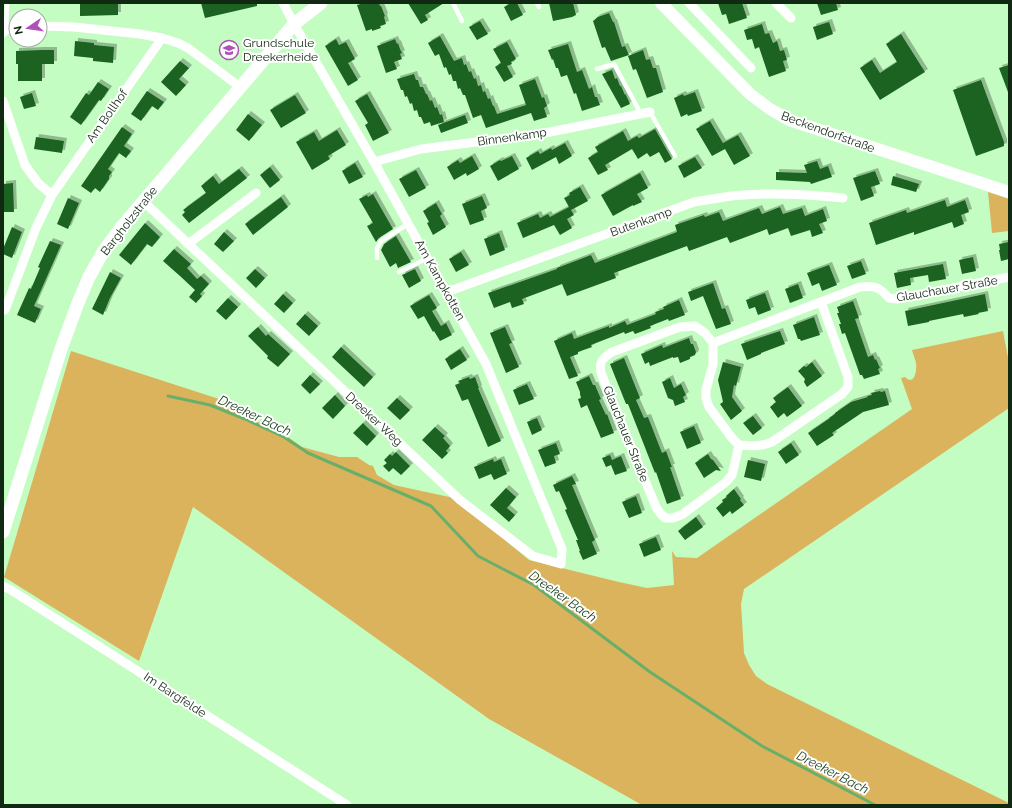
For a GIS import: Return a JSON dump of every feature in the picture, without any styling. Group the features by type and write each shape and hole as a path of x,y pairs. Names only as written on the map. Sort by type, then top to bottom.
{"main road":[{"name":"Bargholzstraße","path":"3,532 61,349 83,290 103,252 143,201 294,24 321,3"}],"street":[{"name":"Am Kampkotten","path":"283,3 428,258 486,364 562,549"},
{"name":"Beckendorfstraße","path":"661,3 750,94 770,109 789,120 1009,192"},
{"path":"689,3 752,68"},
{"path":"776,3 791,18"},
{"path":"48,26 74,27 140,34 178,43 188,48 240,87"},
{"name":"Am Bollhof","path":"5,310 36,228 52,195 162,38"},
{"path":"3,102 26,165 38,183 52,195"},
{"name":"Binnenkamp","path":"374,162 421,150 540,134 645,113"},
{"path":"188,244 256,193"},
{"name":"Butenkamp","path":"447,292 694,202 732,196 768,194 807,194 843,198"},
{"name":"Dreeker Weg","path":"143,201 460,500 532,556 561,564 562,549"},
{"name":"Glauchauer Straße","path":"739,445 732,475 726,482 683,514 673,518 665,518 660,514 656,507 601,373 600,365 603,358 612,352 680,327 695,326 705,332 713,343 860,287 871,286 882,290 889,298 897,299 1009,277"},
{"path":"713,343 713,364 706,390 706,398 709,407 739,445 756,446 772,442 842,394 848,387 848,377 821,302"},
{"name":"Im Bargfelde","path":"3,586 347,805"}],"lane":[{"path":"5,31 7,3"},
{"path":"453,3 462,21"},
{"path":"597,69 614,64 645,113 675,156"},
{"path":"378,258 377,248 381,241 408,224"},
{"path":"399,272 428,258"}],"shaded area":[{"path":"988,192 1009,199 1009,231 992,233"},
{"path":"1003,331 1009,363 1009,408 744,589 741,604 744,653 756,676 767,684 1009,803 1009,805 642,805 489,719 193,507 139,661 4,577 71,351 219,399 244,416 281,432 302,447 339,457 357,457 373,466 377,475 394,485 454,498 529,560 647,588 674,585 672,551 676,557 697,558 912,409 901,378 905,377 908,380 911,380 915,376 916,363 912,350"}],"building":[{"path":"80,3 118,3 118,15 80,16"},
{"path":"201,3 257,3 257,6 205,18"},
{"path":"364,3 379,3 385,16 386,24 380,26 381,28 366,31 357,5"},
{"path":"408,3 444,3 425,15 428,20 421,24"},
{"path":"511,3 517,3 523,15 511,21 504,7"},
{"path":"549,3 573,3 576,15 553,21"},
{"path":"718,3 742,3 747,18 729,24 726,14 722,15"},
{"path":"817,3 836,3 838,10 821,15"},
{"path":"609,13 614,22 622,47 625,46 629,55 611,61 605,47 602,48 593,21 598,17"},
{"path":"480,21 488,34 477,40 469,27"},
{"path":"829,22 833,34 817,40 813,27"},
{"path":"762,24 765,34 769,33 773,43 777,41 780,51 784,50 787,60 783,61 786,71 769,77 759,47 755,49 752,39 747,40 744,30"},
{"path":"901,34 925,72 880,100 860,68 872,60 880,73 897,62 886,44"},
{"path":"440,36 454,61 462,58 464,65 466,64 469,72 471,71 474,79 476,78 478,86 481,85 483,92 485,91 488,99 490,98 497,114 526,105 519,85 535,79 542,98 544,97 547,106 544,108 547,117 534,121 531,113 486,128 481,115 473,118 465,95 463,95 460,88 458,89 456,81 453,81 451,74 449,75 446,67 444,68 439,54 435,56 428,43"},
{"path":"336,39 339,45 346,42 355,59 348,63 358,80 348,86 325,46"},
{"path":"395,39 402,53 400,54 402,59 394,62 397,69 386,73 377,46"},
{"path":"75,41 114,47 113,63 93,61 93,58 74,56"},
{"path":"507,42 516,59 511,62 512,64 507,66 513,77 504,82 495,67 501,63 493,49"},
{"path":"568,44 577,72 582,70 589,89 592,87 595,97 597,97 600,105 582,111 576,93 574,94 567,75 561,77 558,68 556,68 548,50"},
{"path":"54,50 54,64 42,64 42,81 18,81 16,51"},
{"path":"643,50 646,60 650,59 653,68 656,68 663,92 647,98 636,69 633,70 628,56"},
{"path":"180,61 189,68 179,79 186,85 176,96 161,82"},
{"path":"1009,65 1009,92 1008,92 999,68"},
{"path":"612,70 615,79 617,78 630,104 621,108 602,74"},
{"path":"414,74 420,87 423,87 430,101 432,100 435,108 437,107 440,115 442,114 444,122 431,126 430,122 424,124 421,117 419,117 417,110 414,111 412,103 410,104 407,96 405,97 397,79"},
{"path":"981,80 1004,142 1004,146 976,156 953,90"},
{"path":"98,82 109,89 81,125 70,117 86,93 89,95"},
{"path":"147,91 164,102 158,110 152,106 141,121 131,114"},
{"path":"695,92 702,111 688,116 687,114 681,117 674,98 683,94 684,96"},
{"path":"32,93 36,106 24,109 20,97"},
{"path":"367,94 389,133 373,141 365,125 368,123 355,101"},
{"path":"295,95 306,113 281,128 270,110"},
{"path":"248,114 262,125 249,141 236,130"},
{"path":"465,115 468,123 441,133 438,125"},
{"path":"710,121 723,143 738,135 750,156 734,165 725,149 712,156 696,129"},
{"path":"122,127 132,134 124,146 131,151 126,158 119,153 108,169 112,172 100,192 95,188 91,193 81,186"},
{"path":"655,129 672,159 665,163 659,152 650,157 647,153 638,159 632,149 605,165 608,170 598,175 588,158 598,152 595,147 623,131 628,141 637,136 639,138"},
{"path":"337,130 346,145 328,156 330,159 312,170 296,142 314,132 319,141"},
{"path":"36,137 64,141 62,153 34,149"},
{"path":"565,143 572,156 559,164 556,157 532,170 526,158 538,151 540,154"},
{"path":"472,156 479,169 467,176 466,173 454,180 447,167 458,160 460,163"},
{"path":"512,156 519,169 498,181 490,166 500,160 501,161"},
{"path":"695,157 702,168 684,178 678,166"},
{"path":"817,161 820,169 828,166 832,177 811,184 810,182 776,180 776,172 807,173 804,165"},
{"path":"355,163 363,177 349,184 342,171"},
{"path":"270,167 280,180 270,188 260,175"},
{"path":"239,169 247,178 189,223 182,215 185,212 183,210 206,193 201,186 213,176 219,184"},
{"path":"416,170 426,188 409,197 399,179"},
{"path":"875,171 880,184 871,187 874,196 861,201 853,178"},
{"path":"640,173 648,188 637,194 642,202 633,205 613,216 601,195"},
{"path":"893,176 919,184 916,192 891,185"},
{"path":"13,183 14,212 3,212 3,184"},
{"path":"580,187 588,201 571,210 574,215 567,219 572,228 560,235 554,225 523,238 517,223 538,214 540,218 548,214 550,217 569,207 564,198 570,195 569,193"},
{"path":"373,194 393,229 379,238 376,242 367,226 373,223 359,199"},
{"path":"482,196 487,208 481,211 484,220 470,225 462,204"},
{"path":"281,197 288,207 253,235 245,224"},
{"path":"68,198 79,203 68,229 57,224"},
{"path":"945,200 947,207 965,200 969,212 961,215 964,224 954,228 952,222 914,235 914,232 876,245 869,223 906,210 907,213"},
{"path":"436,203 442,214 440,216 446,227 433,235 427,223 429,222 423,211"},
{"path":"780,207 783,214 802,208 805,216 823,209 827,221 819,224 823,233 812,237 810,230 791,236 788,228 769,235 767,229 730,243 727,237 689,251 687,246 614,273 616,278 567,296 562,284 522,299 524,304 512,308 510,302 494,308 488,293 557,269 591,255 595,263 677,232 675,225 704,215 705,217 719,212 723,221 759,208 762,214"},
{"path":"145,223 160,237 152,247 147,244 131,265 119,255"},
{"path":"12,227 22,232 12,258 3,254 3,249"},
{"path":"224,232 234,241 223,252 214,244"},
{"path":"499,233 505,250 490,256 484,239"},
{"path":"396,236 411,262 398,268 396,263 390,267 381,250 384,244"},
{"path":"50,241 61,245 34,306 41,309 35,323 17,315 29,288 31,289 40,268 38,267"},
{"path":"1009,242 1009,259 1001,261 999,244"},
{"path":"174,249 191,264 187,268 197,279 201,276 209,284 200,294 202,296 196,303 189,297 195,290 163,261"},
{"path":"461,252 469,265 456,272 449,259"},
{"path":"973,257 976,271 962,274 959,260"},
{"path":"861,261 866,274 852,279 847,266"},
{"path":"943,264 946,279 929,282 928,275 910,278 911,285 897,288 894,273"},
{"path":"829,265 837,285 822,291 819,283 812,286 807,273"},
{"path":"255,269 265,278 256,288 246,278"},
{"path":"415,269 421,281 409,288 402,275"},
{"path":"110,272 121,278 103,315 92,309"},
{"path":"713,283 722,309 725,308 731,324 716,329 703,296 691,301 688,292"},
{"path":"798,284 803,298 790,303 785,289"},
{"path":"765,293 771,310 758,315 755,307 749,309 746,300"},
{"path":"283,294 293,303 284,313 274,304"},
{"path":"985,294 988,311 964,317 963,314 908,326 905,311"},
{"path":"429,295 437,308 432,311 441,326 446,323 452,335 440,341 424,316 418,319 410,306"},
{"path":"228,298 238,307 226,320 216,311"},
{"path":"679,300 685,315 669,321 668,319 635,334 633,331 625,334 624,332 591,345 592,347 578,352 578,354 570,357 578,376 569,379 554,341 572,333 574,339 609,326 609,328 625,321 627,325 656,314 655,312 664,309 663,307"},
{"path":"853,301 859,318 855,319 868,357 873,355 880,368 878,369 880,374 864,379 862,375 860,375 845,333 842,334 839,324 841,324 837,313 839,313 837,307"},
{"path":"305,314 318,326 309,336 296,324"},
{"path":"814,317 820,335 801,341 798,339 793,325"},
{"path":"258,327 266,336 268,334 290,354 278,367 267,358 268,356 248,336"},
{"path":"505,327 512,343 509,344 519,367 506,373 490,333"},
{"path":"780,331 785,344 747,360 741,344"},
{"path":"689,338 696,352 695,355 690,357 690,359 680,363 678,357 673,357 650,366 649,362 645,364 641,354 662,345 663,348"},
{"path":"341,347 373,377 364,387 332,357"},
{"path":"460,349 467,360 451,370 445,359"},
{"path":"624,358 640,398 636,400 644,418 648,417 662,453 666,451 672,467 670,467 681,499 667,504 656,472 655,473 628,404 626,404 610,364"},
{"path":"723,362 741,367 736,386 734,385 732,397 742,411 731,420 720,404 723,402 718,380"},
{"path":"812,362 822,376 807,387 804,382 805,379 798,371"},
{"path":"310,375 320,384 310,394 301,385"},
{"path":"589,376 593,385 595,385 601,399 599,400 606,415 607,414 614,433 601,438 587,405 581,408 578,399 581,398 576,382"},
{"path":"469,377 470,379 475,377 478,388 501,441 488,447 468,399 462,401 455,385 460,383 458,381"},
{"path":"670,378 674,388 681,384 686,395 683,397 685,402 675,406 673,400 668,398 662,382"},
{"path":"527,384 534,399 519,405 513,390"},
{"path":"788,387 802,406 787,417 784,413 778,418 770,407 776,402 773,398"},
{"path":"885,391 889,405 863,412 832,433 834,435 817,446 808,433 851,402 868,397 867,396 872,395 871,393"},
{"path":"335,395 345,406 333,419 322,408"},
{"path":"397,398 410,410 400,420 387,408"},
{"path":"753,416 762,428 753,435 743,423"},
{"path":"537,418 542,430 532,435 527,422"},
{"path":"363,423 376,436 367,446 353,433"},
{"path":"694,426 701,443 687,449 680,432"},
{"path":"435,427 445,436 443,438 450,446 446,451 448,453 442,459 422,440"},
{"path":"556,443 560,454 554,456 556,463 545,467 538,450"},
{"path":"791,443 799,455 786,464 778,452"},
{"path":"396,452 410,466 401,475 393,468 389,472 383,466 387,463 384,460 390,454 392,456"},
{"path":"708,454 721,471 716,470 704,478 695,463"},
{"path":"610,455 612,460 621,456 627,471 615,475 611,465 606,467 602,458"},
{"path":"493,459 494,462 501,459 507,474 494,480 491,474 479,479 474,467"},
{"path":"748,460 765,464 761,481 744,477"},
{"path":"572,476 576,484 572,485 595,540 592,542 597,554 583,560 576,540 578,540 565,510 567,509 559,491 556,492 553,485"},
{"path":"506,488 516,497 507,508 515,515 509,522 490,505"},
{"path":"734,489 744,505 732,514 730,511 723,517 716,508"},
{"path":"636,496 642,513 629,518 622,502"},
{"path":"696,517 703,527 685,540 678,531"},
{"path":"656,537 661,550 644,557 639,544"}],"waterway":[{"name":"Dreeker Bach","path":"168,396 210,405 245,419 284,437 308,453 431,506 478,556 534,585 650,672 762,746 875,805"}],"place":[{"name":"Grundschule Dreekerheide","path":"229,50"}]}
